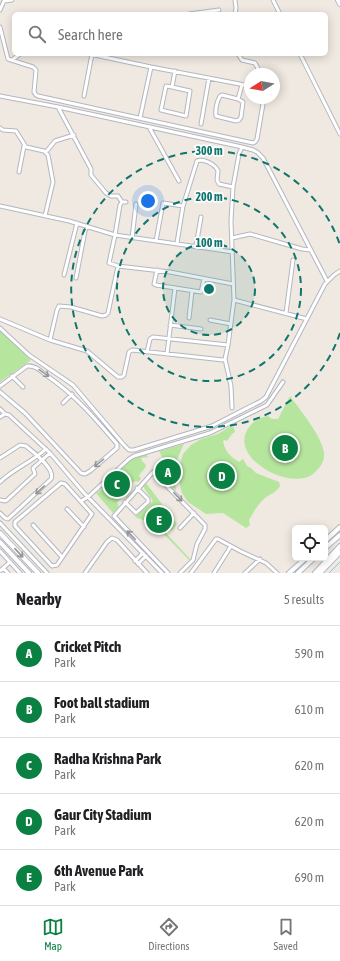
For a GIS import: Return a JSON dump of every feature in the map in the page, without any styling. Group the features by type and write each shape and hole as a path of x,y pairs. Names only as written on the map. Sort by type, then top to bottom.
{"street":[{"path":"0,10 4,1 12,0"},
{"path":"235,0 235,12"},
{"path":"273,0 279,12"},
{"path":"338,0 340,4"},
{"path":"204,12 219,10"},
{"path":"0,27 8,59 34,68 36,72 34,92 37,96 254,143 258,139 263,104"},
{"path":"12,60 17,56"},
{"path":"84,96 91,56"},
{"path":"100,56 242,85 238,99"},
{"path":"239,56 242,60 255,63 258,68"},
{"path":"301,56 340,134"},
{"path":"140,118 150,67"},
{"path":"172,87 175,71"},
{"path":"201,124 208,78"},
{"path":"166,86 172,87 190,91 186,116 161,110 166,86"},
{"path":"0,96 242,147 257,152 263,158 327,281"},
{"path":"220,96 238,99 243,102 239,120 236,121 216,116 220,96"},
{"path":"58,107 91,169 91,175 108,195 118,196 122,202"},
{"path":"0,128 4,130 16,131 24,146 19,172"},
{"path":"149,128 179,181"},
{"path":"46,152 55,141 74,135"},
{"path":"24,146 46,152"},
{"path":"232,408 231,386 225,359 234,300 232,238 233,187 239,154 242,147"},
{"path":"46,152 52,170 53,182 46,216"},
{"path":"177,243 183,206 195,164 199,159 218,168 217,180 219,184 233,187"},
{"path":"122,202 120,205 109,263 118,266 157,270 233,284"},
{"path":"156,241 162,203 183,206"},
{"path":"132,238 136,204"},
{"path":"0,206 77,223 115,235 233,252"},
{"path":"196,246 201,217"},
{"path":"64,275 77,223"},
{"path":"76,278 86,226"},
{"path":"232,238 250,234 302,249 311,250"},
{"path":"286,313 293,260"},
{"path":"50,340 59,306 71,307 102,316 108,313 118,266"},
{"path":"157,270 154,285 201,292 204,279"},
{"path":"4,321 0,326 29,355 73,385 124,445 131,450 139,449 212,426 261,401 269,393 327,281 340,271"},
{"path":"167,354 175,288"},
{"path":"189,318 192,291"},
{"path":"234,300 307,319"},
{"path":"0,320 50,340 87,351 118,377 122,377 124,375 128,352 130,350 225,359"},
{"path":"210,320 231,324"},
{"path":"170,325 201,329"},
{"path":"147,352 150,339 152,338 228,345"},
{"path":"0,386 27,366 32,365 72,394 89,411 117,444 117,448 90,471 85,474 81,473 25,414 0,392"},
{"path":"12,376 23,387"},
{"path":"80,499 88,497 134,456 210,433 267,405 283,382"},
{"path":"63,403 72,394"},
{"path":"0,409 5,414 12,416 50,453 84,493 162,573"},
{"path":"0,417 5,414"},
{"path":"36,439 43,433"},
{"path":"0,458 20,445 26,446 42,460 52,472 53,477 8,519 0,513"},
{"path":"0,482 46,449"},
{"path":"0,500 7,500 34,474 32,468 50,453"},
{"path":"168,573 114,516 151,472 154,472 205,524 205,529 199,540 193,560 180,573"},
{"path":"61,483 65,484 80,499 92,514 57,565 54,567 15,526 15,522 61,483"},
{"path":"125,502 136,513 148,502 148,499 138,488"},
{"path":"80,499 84,493"},
{"path":"67,509 84,527"},
{"path":"180,528 194,513"},
{"path":"0,522 47,573"},
{"path":"33,525 62,557"},
{"path":"328,538 340,527"},
{"path":"0,532 38,573"},
{"path":"328,545 340,535"},
{"path":"84,573 107,542 112,538 117,540 147,573"},
{"path":"191,573 216,539 220,539 231,546 260,559 275,572"},
{"path":"0,542 29,573"},
{"path":"214,573 231,546"},
{"path":"315,573 340,546"},
{"path":"135,561 143,547"},
{"path":"0,551 20,573"},
{"path":"320,573 340,552"},
{"path":"138,564 146,556"},
{"path":"245,573 260,559"},
{"path":"289,573 303,561"},
{"path":"298,573 311,561"},
{"path":"0,571 10,562"},
{"path":"3,568 8,573"}],"green space":[{"path":"0,331 31,360 0,382"},
{"path":"290,396 315,431 324,453 323,462 317,470 313,474 302,478 290,478 276,475 263,468 253,459 246,449 245,437 250,426 256,420 265,416 272,419 278,419"},
{"path":"231,426 234,428 235,432 227,441 223,441 228,453 239,462 243,459 247,466 256,473 279,482 280,486 260,503 249,520 250,525 246,528 223,513 206,514 188,502 182,493 177,474 183,454 191,445 201,439 218,434"},
{"path":"184,444 176,467 176,491 156,466 164,461 159,451"},
{"path":"146,454 148,457 141,458 146,465 139,476 141,479 138,482 136,481 132,483 132,488 128,488 130,493 126,498 124,496 117,502 119,507 113,513 96,493 102,489 100,486 135,457"},
{"path":"146,483 177,524 173,530 165,532 190,559 189,560 158,528 151,523 135,517 153,501 142,485"}],"waterway":[{"path":"329,573 340,562"}],"place":[{"name":"Foot ball stadium","path":"285,448"},
{"name":"Cricket Pitch","path":"168,472"},
{"name":"Gaur City Stadium","path":"222,476"},
{"name":"Radha Krishna Park","path":"117,484"},
{"name":"6th Avenue Park","path":"159,520"}]}
